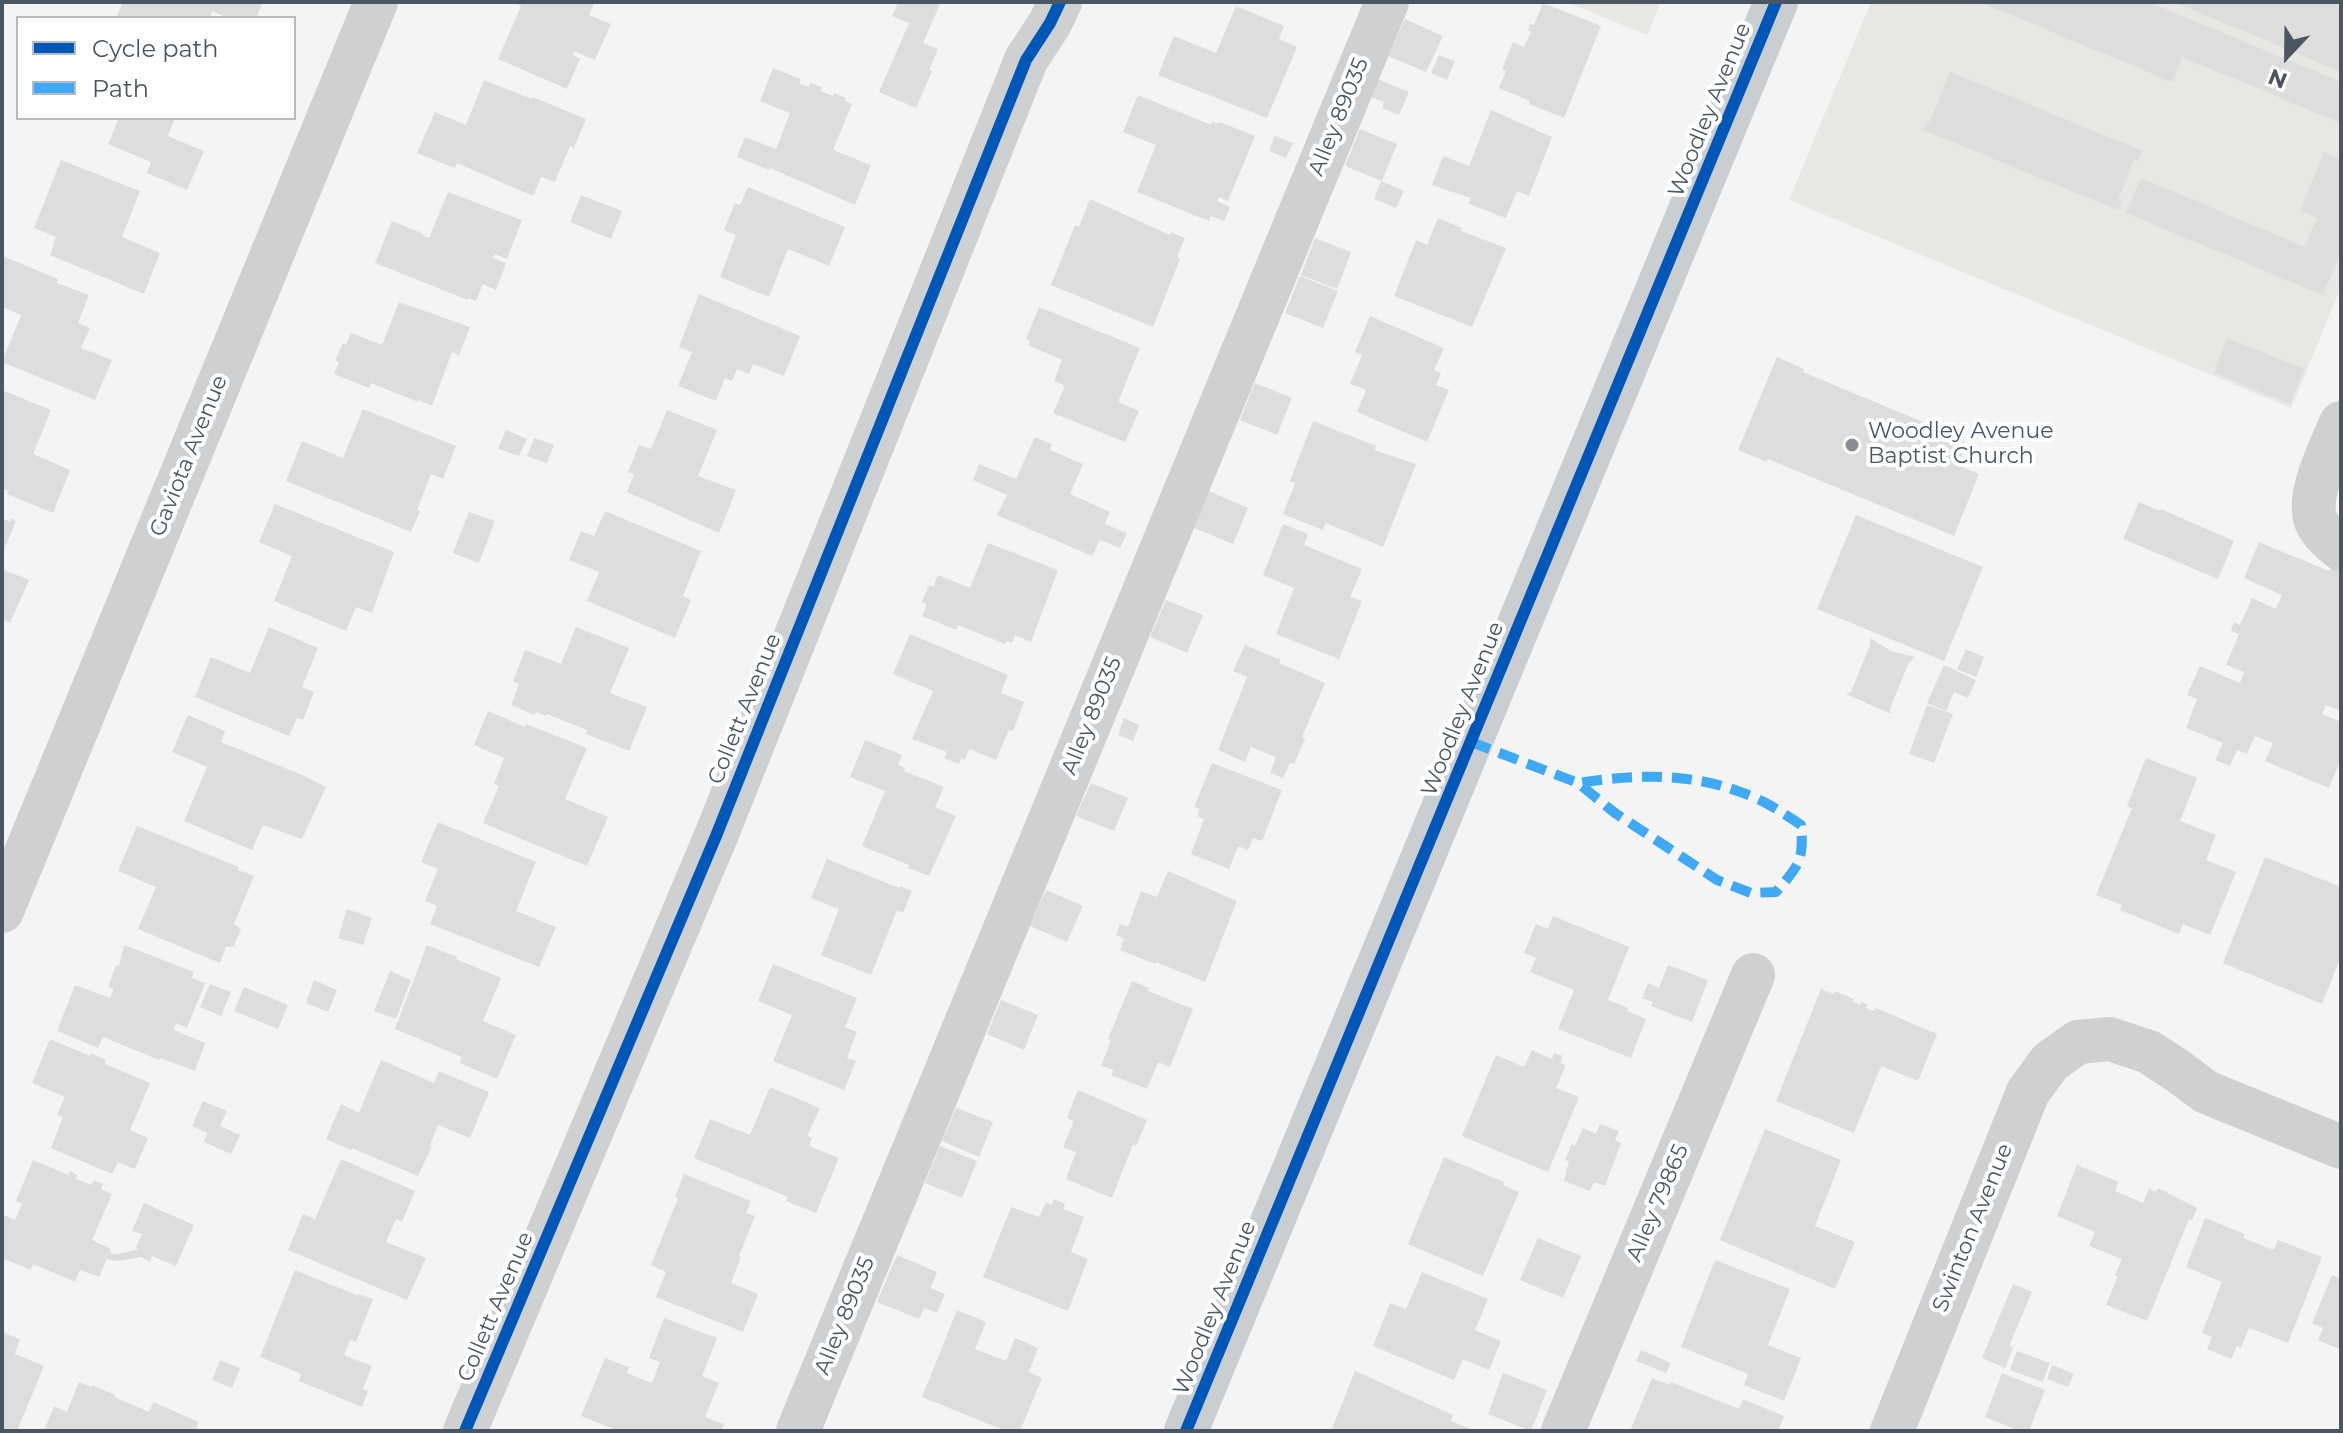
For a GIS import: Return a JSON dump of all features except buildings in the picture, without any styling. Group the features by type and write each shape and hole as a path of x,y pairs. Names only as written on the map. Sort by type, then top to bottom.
{"main road":[{"name":"Woodley Avenue","path":"1186,1431 1776,2"}],"street":[{"name":"Gaviota Avenue","path":"2,911 376,2"},
{"name":"Collett Avenue","path":"465,1431 716,836 1026,60 1060,2"},
{"name":"Alley 89035","path":"798,1431 1387,2"},
{"path":"2341,423 2318,481 2314,501 2315,520 2325,536 2341,549"},
{"name":"Alley 79865","path":"1563,1431 1753,975"},
{"name":"Swinton Avenue","path":"1892,1431 2028,1092 2050,1062 2078,1042 2110,1039 2149,1052 2206,1092 2341,1147"}],"shaded area":[{"path":"1566,2 1661,2 1647,35"},
{"path":"1871,2 2341,2 2341,287 2291,408 1789,200"}],"marked path":[{"path":"1471,742 1578,783 1615,813 1717,880 1751,893 1776,892 1798,862 1802,847 1801,825 1741,792 1695,780 1672,778 1626,778 1578,783"}],"cycle path":[{"path":"465,1431 716,836 1026,60 1060,2"},
{"path":"1186,1431 1776,2"}],"place":[{"name":"Woodley Avenue Baptist Church","path":"1852,445"}]}
